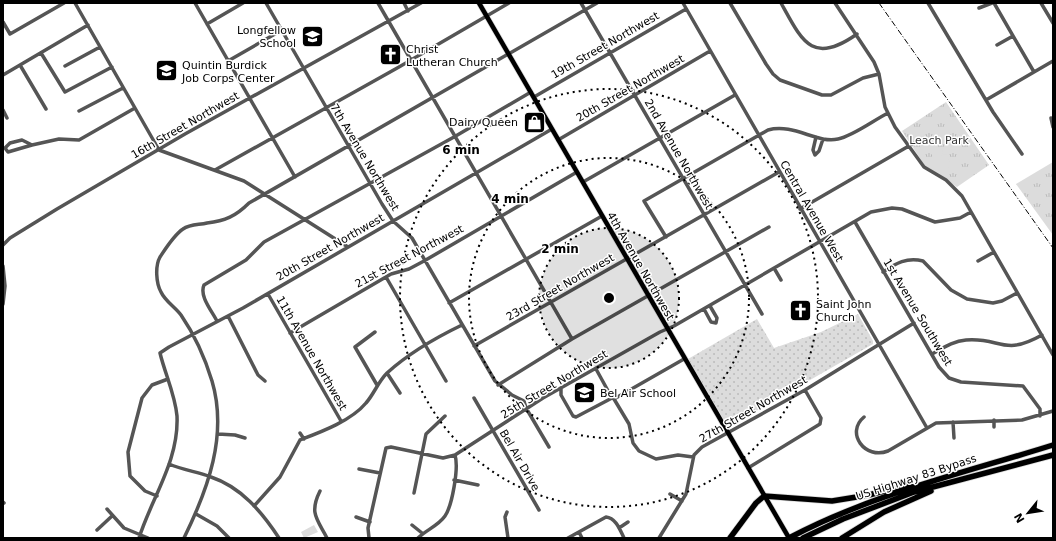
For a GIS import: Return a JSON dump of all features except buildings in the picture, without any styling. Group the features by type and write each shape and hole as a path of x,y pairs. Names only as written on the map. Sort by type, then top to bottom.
{"highway":[{"name":"US Highway 83 Bypass","path":"789,538 841,513 926,482 1053,445"},
{"name":"US Highway 83 Bypass","path":"803,538 897,498 1053,455"},
{"path":"730,538 756,503 764,496 832,501 869,495 919,482 926,482"},
{"path":"842,538 884,512 954,482"}],"main road":[{"name":"4th Avenue Northwest","path":"479,3 727,434 789,538"}],"street":[{"path":"3,22 10,34 64,3"},
{"path":"75,3 159,150 244,181 348,247"},
{"path":"195,3 295,177"},
{"path":"207,24 243,3"},
{"name":"7th Avenue Northwest","path":"266,3 303,69 393,221 412,238 498,385 524,401 526,408 549,447"},
{"path":"378,3 572,340"},
{"path":"404,3 408,10"},
{"name":"16th Street Northwest","path":"3,245 10,238 57,209 421,3"},
{"path":"215,170 509,3"},
{"name":"2nd Avenue Northwest","path":"581,3 762,314"},
{"path":"184,538 196,514 209,476 218,434 219,420 215,392 192,334 174,305 161,293 156,267 160,258 182,230 197,224 219,221 238,214 249,203 597,3"},
{"name":"Central Avenue West","path":"682,3 927,428"},
{"path":"730,3 770,69 780,80 822,95 831,95 863,78 879,74"},
{"path":"781,3 796,31 804,41 814,47 832,49 857,34"},
{"path":"836,3 874,62 882,83 888,113 895,127 924,167 954,187 971,212 1053,355"},
{"path":"928,3 986,100 1022,154"},
{"path":"979,8 993,3 1034,72"},
{"path":"1041,3 1053,23"},
{"name":"19th Street Northwest","path":"534,97 686,9"},
{"path":"3,75 88,25"},
{"path":"228,61 282,30"},
{"path":"997,45 1013,36"},
{"path":"65,66 100,46"},
{"name":"20th Street Northwest","path":"558,140 710,51"},
{"path":"41,53 65,92 112,67"},
{"path":"986,100 1053,61"},
{"path":"20,65 46,109"},
{"path":"79,111 123,88"},
{"path":"217,321 204,296 202,290 204,285 246,260 264,242 454,137 531,92"},
{"path":"583,182 735,95"},
{"path":"32,145 22,140 10,142 5,148 8,152 15,152 32,145 59,139 79,140 135,108"},
{"path":"3,110 7,118"},
{"path":"666,237 644,201 768,130 778,127 816,137 838,139 888,113"},
{"path":"1051,118 1053,127"},
{"name":"20th Street Northwest","path":"168,379 160,353 192,334 268,294 552,129"},
{"path":"816,137 813,150 815,155 820,152 823,138"},
{"path":"800,209 914,143"},
{"name":"21st Street Northwest","path":"290,332 386,277 409,269 577,172"},
{"name":"23rd Street Northwest","path":"474,346 779,172"},
{"name":"25th Street Northwest","path":"455,456 526,408 710,306 871,212 892,208 902,209 935,222 960,218 971,212"},
{"path":"449,303 602,216"},
{"name":"1st Avenue Southwest","path":"854,222 939,367 949,378 961,382 1023,386 1040,409 1040,416"},
{"path":"498,385 572,340 769,227"},
{"path":"978,261 994,252"},
{"path":"883,272 906,260 917,260 923,261 951,290 966,299 993,303 1002,302 1017,293"},
{"path":"3,266 5,286 3,304"},
{"path":"774,268 781,280"},
{"path":"386,277 446,381"},
{"name":"11th Avenue Northwest","path":"268,294 341,421"},
{"path":"704,309 712,323 716,323 717,318 710,306"},
{"path":"228,316 258,375 266,381"},
{"name":"27th Street Northwest","path":"659,538 686,494 694,457 702,447 805,390 914,323"},
{"path":"254,506 280,477 300,440 317,435 360,409 367,402 377,385 387,373 425,345 462,325"},
{"path":"375,332 355,347 377,385"},
{"path":"932,354 956,341 980,340 1008,347 1023,345 1042,335"},
{"path":"561,388 561,395 573,416 576,417 613,399 684,359"},
{"path":"596,369 629,424 633,443 639,451 656,459 678,456 694,457"},
{"path":"387,373 400,393"},
{"path":"139,536 157,496 169,464 176,432 177,415 174,396 168,379 152,385 142,398 128,452 130,476 145,491 157,496"},
{"path":"748,468 818,426 822,422 805,390"},
{"name":"Bel Air Drive","path":"474,398 539,510"},
{"path":"864,417 858,424 857,437 861,446 873,453 888,451 936,423 1022,420 1053,411"},
{"path":"414,493 427,431 441,422 446,416"},
{"path":"994,420 994,427"},
{"path":"953,422 954,438"},
{"path":"300,433 304,439"},
{"path":"218,434 235,435 245,438"},
{"path":"369,538 370,522 386,448 391,447 443,458 455,456 457,467 449,508 444,517 422,533 418,538"},
{"path":"169,464 224,482 264,516 279,538"},
{"path":"359,469 380,473"},
{"path":"454,480 478,485"},
{"path":"320,491 315,500 315,518 326,537 320,538"},
{"path":"670,494 682,501"},
{"path":"107,509 124,528 139,536 148,538"},
{"path":"507,512 505,517 508,538"},
{"path":"196,514 217,526 229,538"},
{"path":"97,530 112,516"},
{"path":"356,517 370,522"},
{"path":"568,538 606,518 612,519 624,538"},
{"path":"619,528 628,522"},
{"path":"412,525 422,533"},
{"path":"579,532 582,538"}],"green space":[{"name":"Leach Park","path":"946,102 989,165 957,187 925,166 902,131"},
{"path":"942,148 943,154 938,156 947,154 951,167 936,171 931,151"},
{"path":"1053,162 1053,235 1016,184"},
{"path":"858,314 873,341 873,344 728,427 688,359 757,319 774,348 821,332"},
{"path":"314,525 318,532 304,538 301,532"}],"railway":[{"path":"879,3 1053,248"}],"place":[{"name":"Longfellow School","path":"312,36"},
{"name":"Christ Lutheran Church","path":"391,55"},
{"name":"Quintin Burdick Job Corps Center","path":"166,71"},
{"name":"Dairy Queen","path":"534,122"},
{"name":"Saint John Church","path":"800,310"},
{"name":"Bel Air School","path":"584,393"}]}
